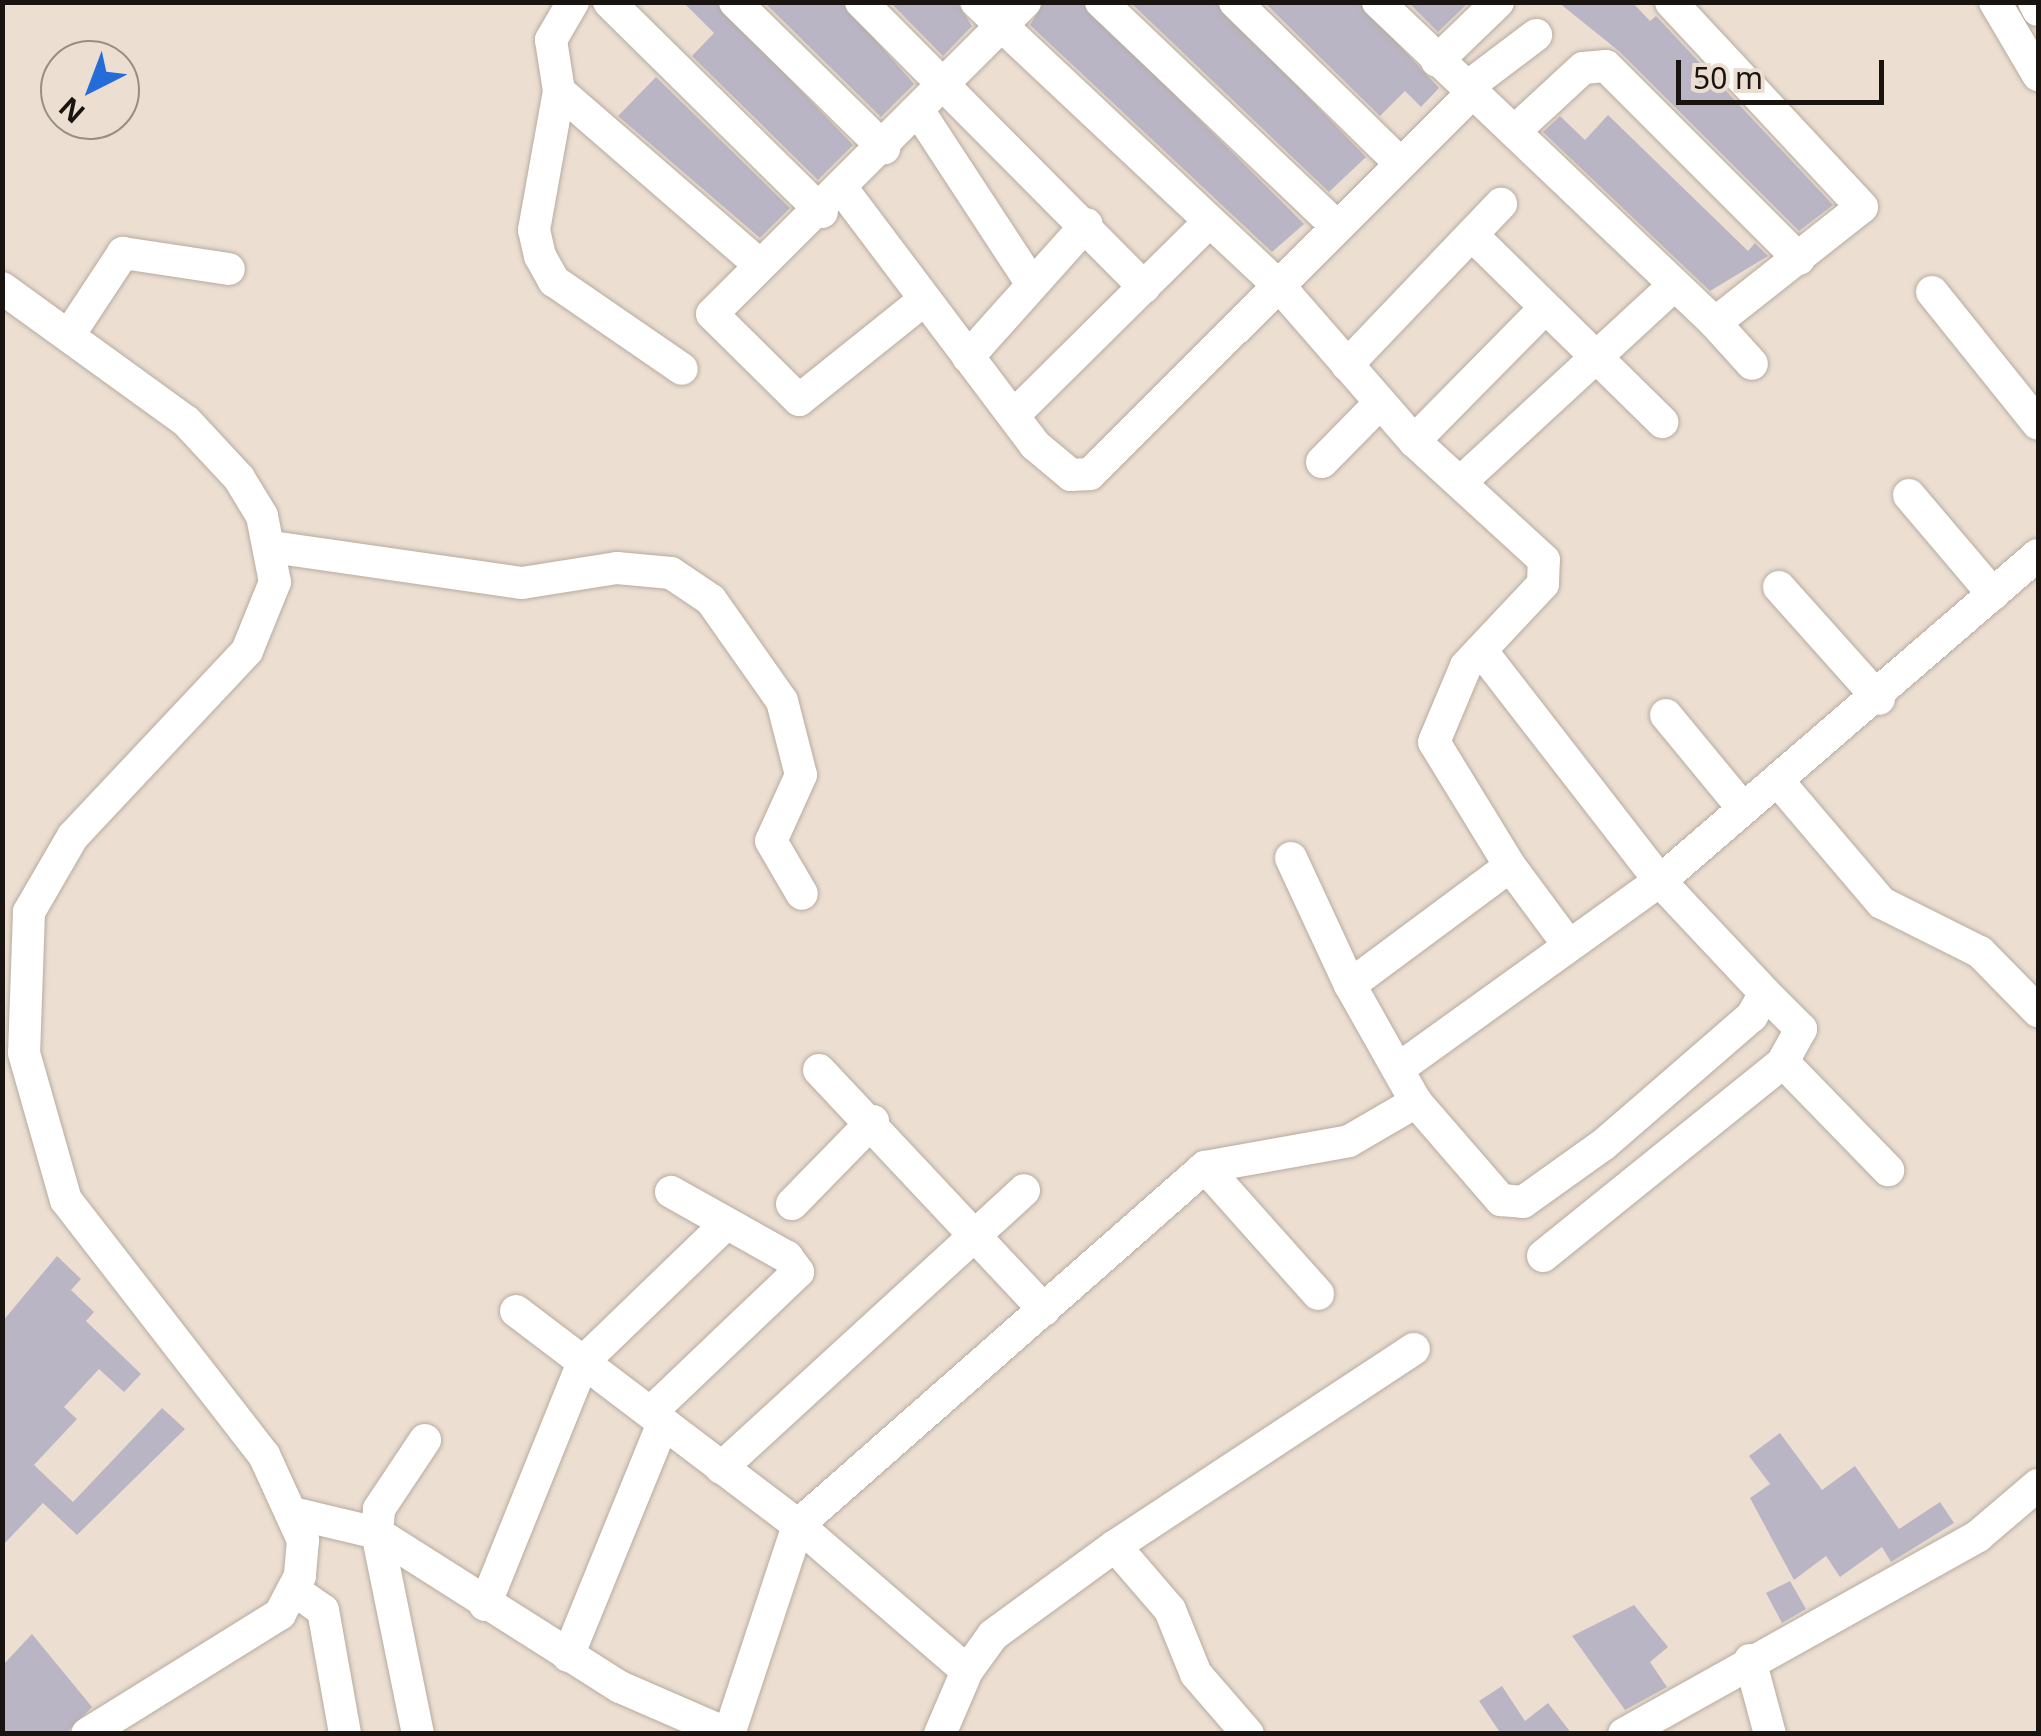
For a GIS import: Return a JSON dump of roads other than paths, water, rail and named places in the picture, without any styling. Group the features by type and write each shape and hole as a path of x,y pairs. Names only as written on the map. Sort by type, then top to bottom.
{"street":[{"path":"574,2 551,40 559,91 534,230 540,256 554,281 682,369"},
{"path":"609,2 832,201 924,300 1052,464 1090,474 1281,288 1469,90 1536,35"},
{"path":"735,2 884,148"},
{"path":"861,2 1087,224 1144,287"},
{"path":"976,2 1281,288 1414,441 1464,479 1550,572 1481,650 1434,742 1510,866 1567,942"},
{"path":"924,300 793,399 712,314 758,264 832,201 1025,2"},
{"path":"1101,2 1337,226"},
{"path":"1235,2 1400,163"},
{"path":"1378,2 1469,90 1518,128 1752,364"},
{"path":"1437,61 1498,2"},
{"path":"1671,2 1862,207 1715,323"},
{"path":"1995,2 2038,75"},
{"path":"2034,2 2038,10"},
{"path":"1518,128 1583,68 1606,66 1798,259"},
{"path":"559,91 758,264"},
{"path":"918,110 1032,284"},
{"path":"1347,365 1501,204"},
{"path":"1014,414 1208,223"},
{"path":"968,357 1087,224"},
{"path":"1472,235 1662,422"},
{"path":"71,332 123,254 229,269"},
{"path":"1464,479 1673,286"},
{"path":"2,288 71,332 186,422 239,478 272,547 275,582 247,651 48,873 29,912 24,1053 66,1200 264,1454 297,1514 304,1555 294,1590 262,1630 87,1734"},
{"path":"1932,292 2038,424"},
{"path":"1414,441 1544,309"},
{"path":"1322,462 1379,404"},
{"path":"1909,494 1993,594"},
{"path":"272,547 522,583 617,568 671,573 711,600 782,701 801,776 772,840 802,894"},
{"path":"1398,1069 1567,942 1660,881 1741,806 1879,699 2038,555"},
{"path":"1779,587 1879,699"},
{"path":"1481,650 1660,881 1800,1029 1782,1062 1543,1256"},
{"path":"1666,714 1741,806"},
{"path":"1778,781 1882,903 1980,952 2038,1012"},
{"path":"1291,858 1350,985 1416,1102 1502,1200 1523,1202 1618,1132 1752,1016 1765,993"},
{"path":"1350,985 1510,866"},
{"path":"1782,1062 1888,1170"},
{"path":"819,1070 873,1122 1044,1310"},
{"path":"297,1514 377,1533 568,1656 729,1734 798,1525 1206,1167 1349,1141 1416,1102"},
{"path":"792,1204 873,1122"},
{"path":"1206,1167 1318,1294"},
{"path":"722,1468 1024,1190"},
{"path":"568,1656 657,1418 798,1272 787,1256 724,1226 670,1192"},
{"path":"485,1605 583,1362 724,1226"},
{"path":"516,1311 798,1525 967,1671"},
{"path":"940,1734 967,1671 993,1634 1114,1546 1414,1349"},
{"path":"418,1734 377,1533 380,1510 425,1440"},
{"path":"1624,1734 1750,1660 1978,1536 2038,1485"},
{"path":"1114,1546 1170,1610 1196,1674 1248,1734"},
{"path":"294,1590 323,1610 346,1734"},
{"path":"1750,1660 1770,1734"}]}
